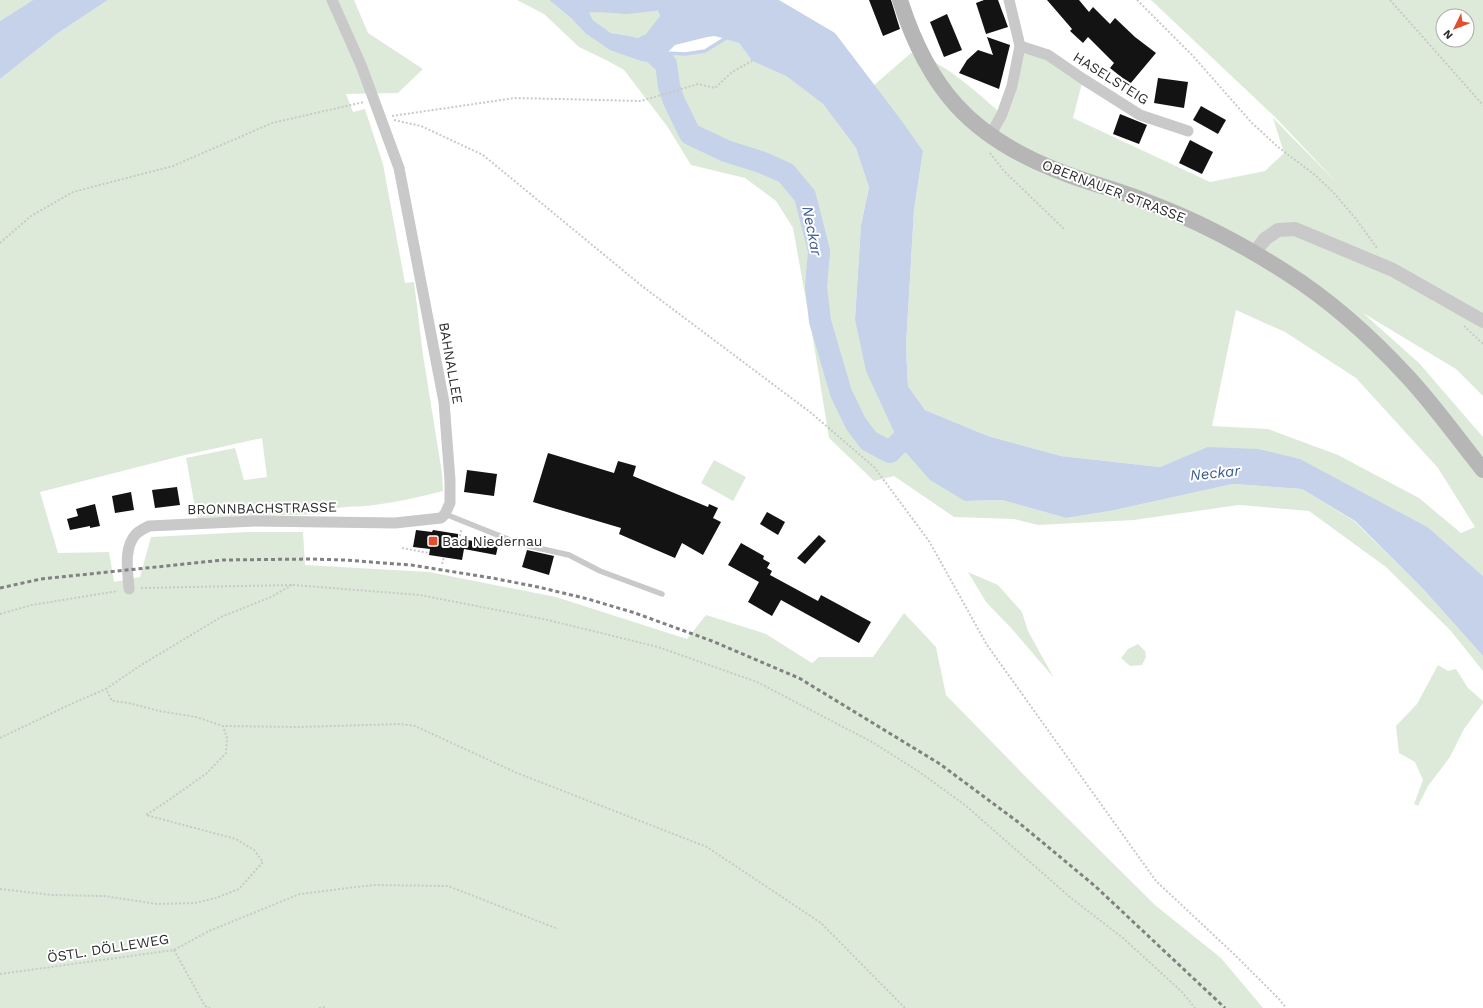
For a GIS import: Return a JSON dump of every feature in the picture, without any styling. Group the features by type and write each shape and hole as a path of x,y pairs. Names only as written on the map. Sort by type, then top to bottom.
{"main road":[{"name":"OBERNAUER STRASSE","path":"900,0 921,55 940,86 965,115 990,136 1020,154 1063,173 1144,200 1190,220 1254,253 1288,273 1330,304 1371,340 1408,376 1483,470"}],"street":[{"name":"BAHNALLEE","path":"332,0 361,65 400,168 444,402 450,480 450,504 445,514"},
{"path":"990,136 1002,114 1012,86 1020,46 1009,0"},
{"name":"HASELSTEIG","path":"1020,46 1048,55 1140,115 1188,131"},
{"path":"1254,253 1265,239 1278,230 1295,229 1393,270 1483,321"},
{"name":"BRONNBACHSTRASSE","path":"129,589 128,547 136,534 149,526 255,521 395,523 441,518 445,514"}],"lane":[{"path":"445,514 520,544 569,555 600,571 662,594"}],"path":[{"path":"1137,0 1193,56 1250,122 1278,147 1315,175 1334,193 1356,219 1379,251"},
{"path":"1390,0 1483,105"},
{"path":"381,117 515,98 641,101 698,84 715,88 732,72 752,61"},
{"path":"0,243 31,216 74,192 174,166 272,122 375,100"},
{"path":"381,117 421,126 483,155 642,286 810,412 874,467 929,541 987,645 1156,881 1236,956 1286,1008"},
{"path":"990,136 989,152 1004,171 1064,229"},
{"path":"458,548 463,520"},
{"path":"402,548 429,553"},
{"path":"442,564 444,557"},
{"path":"0,738 73,703 106,690 138,667 221,617 271,597 293,584"},
{"path":"0,614 32,605 129,589 293,584 420,595 548,620 658,647 757,682 872,742 918,771 965,805 1071,898 1123,938 1182,992 1195,1008"},
{"path":"106,690 112,701 129,703 159,711 196,716 223,726 299,728 400,724 415,726 517,773 707,847 821,923 905,1008"},
{"path":"0,889 52,895 104,896 157,904 174,904 195,903 216,898 239,889 264,862 254,850 236,839 146,814 169,800 207,772 226,753 227,738 223,726"},
{"name":"ÖSTL. DÖLLEWEG","path":"0,974 174,950 209,931 300,894 372,885 448,886 558,929"},
{"path":"174,950 205,1006 210,1008"},
{"path":"319,1008 325,1008"}],"green space":[{"path":"0,0 33,0 0,21"},
{"path":"108,0 354,0 368,33 423,69 398,93 346,94 353,112 365,109 383,164 405,283 414,282 423,355 442,473 443,491 368,506 334,509 322,514 197,518 186,458 235,448 244,480 267,477 262,438 181,456 40,492 58,553 109,552 114,582 140,577 151,537 248,532 303,532 305,565 429,572 556,597 687,639 706,615 766,634 812,663 819,657 873,657 904,613 936,647 946,695 1155,905 1221,958 1263,1008 0,1008 0,79 58,33"},
{"path":"517,0 549,0 571,18 585,33 667,53 685,54 705,51 726,38 739,43 752,61 786,76 823,104 856,148 869,186 861,225 855,319 965,501 1002,500 1066,518 1110,511 1233,484 1302,489 1354,521 1424,590 1483,656 1483,671 1450,630 1386,567 1309,511 1239,505 1134,520 1038,525 1014,519 954,517 894,476 874,481 829,438 793,228 776,201 745,178 691,165 667,126 624,70 579,47 544,14"},
{"path":"581,0 652,0 660,16 642,40 611,33 593,20 584,2"},
{"path":"1151,0 1483,0 1483,396 1456,369 1363,313 1419,363 1483,437 1483,576 1429,528 1207,447 1160,467 1061,456 988,436 925,410 908,386 906,346 914,210 923,151 873,86 911,53 935,63 959,78 1002,114 1020,46 1083,79 1073,118 1210,182 1265,171 1284,153 1273,118 1340,186 1275,117","holes":["1236,310 1285,332 1356,378 1438,468 1475,527 1461,533 1419,498 1338,455 1268,429 1212,426"]},
{"path":"714,460 746,477 733,501 701,483"},
{"path":"968,572 998,585 1022,612 1028,631 1054,678 1012,629 986,602"},
{"path":"1138,644 1145,651 1146,657 1142,665 1130,666 1121,658 1128,649"},
{"path":"1438,665 1448,671 1456,669 1468,688 1483,701 1483,703 1464,729 1450,757 1428,786 1418,806 1414,804 1423,780 1415,762 1399,753 1396,726 1417,704"}],"water":[{"path":"33,0 108,0 58,33 0,79 0,21"},
{"path":"549,0 581,0 584,2 593,20 611,33 642,39 660,16 653,0 779,0 835,33 923,151 914,210 906,346 908,386 925,410 988,436 1061,456 1160,467 1207,447 1258,449 1300,459 1429,528 1483,576 1483,656 1424,590 1355,521 1302,489 1233,484 1110,511 1066,518 1002,500 965,501 930,480 901,447 866,371 855,319 861,225 869,187 856,148 823,104 786,76 752,61 739,43 715,36 707,37 675,45 667,53 666,64 641,61 610,50 585,33 571,18"}],"building":[{"path":"869,0 891,0 900,29 883,36"},
{"path":"984,0 998,0 1008,27 986,34 976,3"},
{"path":"1047,0 1079,0 1089,12 1093,7 1110,24 1115,18 1135,37 1156,53 1130,84 1110,68 1114,63 1088,37 1083,43 1070,31 1072,29"},
{"path":"947,14 962,50 944,57 930,22"},
{"path":"987,37 1010,45 999,89 959,73 967,60 978,50 993,55"},
{"path":"1158,78 1188,82 1184,108 1154,103"},
{"path":"1201,106 1226,120 1218,134 1193,120"},
{"path":"1120,114 1147,125 1139,144 1113,134"},
{"path":"1190,140 1213,152 1202,174 1179,163"},
{"path":"548,453 614,473 618,461 636,466 633,476 708,507 709,504 718,508 713,518 721,522 703,555 682,543 675,558 619,534 621,528 533,502"},
{"path":"467,470 497,474 494,496 464,492"},
{"path":"177,487 180,505 155,508 152,490"},
{"path":"131,492 134,510 115,513 112,496"},
{"path":"95,504 100,526 90,528 90,526 70,530 67,519 78,516 76,509"},
{"path":"767,512 785,522 778,535 760,524"},
{"path":"416,530 432,532 433,530 458,534 458,538 498,546 496,555 464,549 462,560 429,555 430,549 413,547"},
{"path":"819,535 826,541 805,564 797,558"},
{"path":"741,543 764,556 763,559 770,563 767,568 772,571 770,575 818,601 821,595 871,622 859,643 781,600 772,616 748,602 759,582 728,565"},
{"path":"527,550 554,556 549,575 522,567"}],"waterway":[{"name":"Neckar","path":"570,2 599,1 626,3 654,0"},
{"path":"664,50 667,53 685,54 705,51 726,38 724,35"},
{"name":"Neckar","path":"646,46 666,64 669,86 673,99 690,134 726,151 761,162 786,173 805,196 819,251 816,287 820,321 841,393 856,424 869,441 890,452 909,433"}],"railway":[{"path":"0,588 41,579 223,560 344,560 411,565 492,578 588,599 635,613 712,641 799,678 940,764 1018,822 1095,886 1225,1008"}],"place":[{"name":"Bad Niedernau","path":"433,541"}]}
